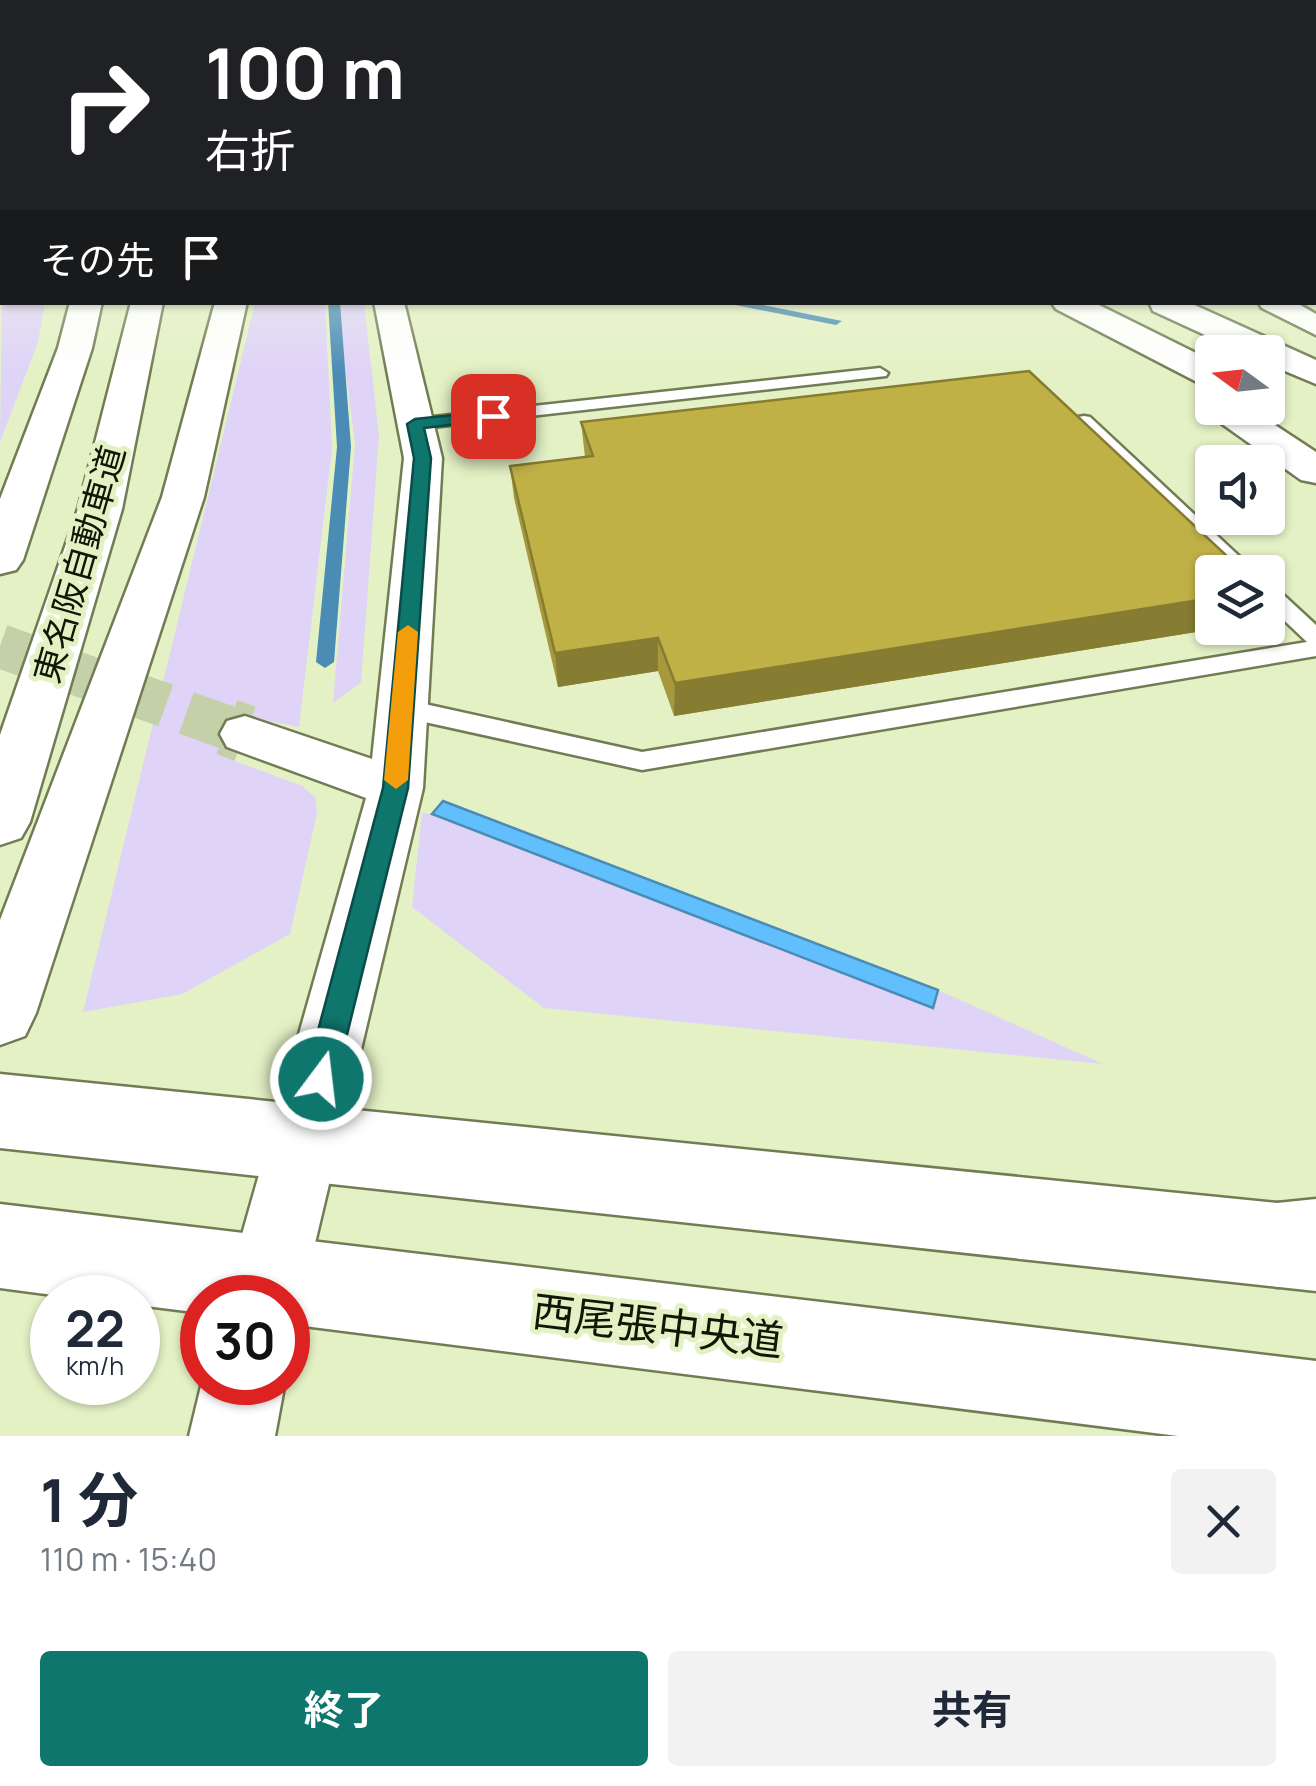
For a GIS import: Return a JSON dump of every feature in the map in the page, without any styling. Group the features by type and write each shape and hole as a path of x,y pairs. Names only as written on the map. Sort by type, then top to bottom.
{"main road":[{"path":"72,305 75,348"},
{"name":"東名阪自動車道","path":"0,560 75,348 85,305"},
{"name":"東名阪自動車道","path":"0,822 100,510 146,305"},
{"path":"0,1013 183,497 230,305"},
{"path":"1165,305 1217,335"},
{"path":"1166,305 1316,372"},
{"path":"1083,311 1195,367"},
{"path":"1083,311 1195,387"},
{"path":"1285,376 1316,394"},
{"path":"1285,413 1316,430"},
{"path":"1248,425 1316,472"},
{"path":"0,1111 1303,1245"},
{"name":"西尾張中央道","path":"0,1246 188,1275"},
{"name":"西尾張中央道","path":"310,1292 1316,1407"}],"street":[{"path":"269,1275 396,788 422,458 390,305"},
{"path":"1278,305 1316,326"},
{"path":"245,734 396,788"},
{"path":"232,1436 239,1405"}],"lane":[{"path":"415,424 880,373"},
{"path":"1084,421 1228,555"},
{"path":"1285,609 1316,638"},
{"path":"402,708 642,761 1316,648"}],"shaded area":[{"path":"2,305 45,305 38,342 0,442"},
{"path":"255,305 325,305 332,448 299,727 232,714 224,757 302,786 315,797 317,813 290,934 182,994 83,1012"},
{"path":"337,305 364,305 379,436 361,682 333,703 355,444"},
{"path":"422,813 932,1008 938,990 1103,1064 544,1008 412,907"}],"water":[{"path":"443,801 938,990 933,1008 432,814"}],"building":[{"path":"1029,371 1195,526 1195,535 1204,535 1226,555 1195,555 1195,601 675,683 658,638 555,653 510,466 593,456 581,422"}],"waterway":[{"path":"325,662 344,447 334,305"},
{"path":"743,305 836,321"}],"tunnel":[{"path":"0,646 234,730"},
{"path":"227,727 245,734"}],"slow traffic":[{"path":"396,780 408,632"}],"route":[{"path":"321,1079 396,788 422,458 415,424 493,416"}]}
